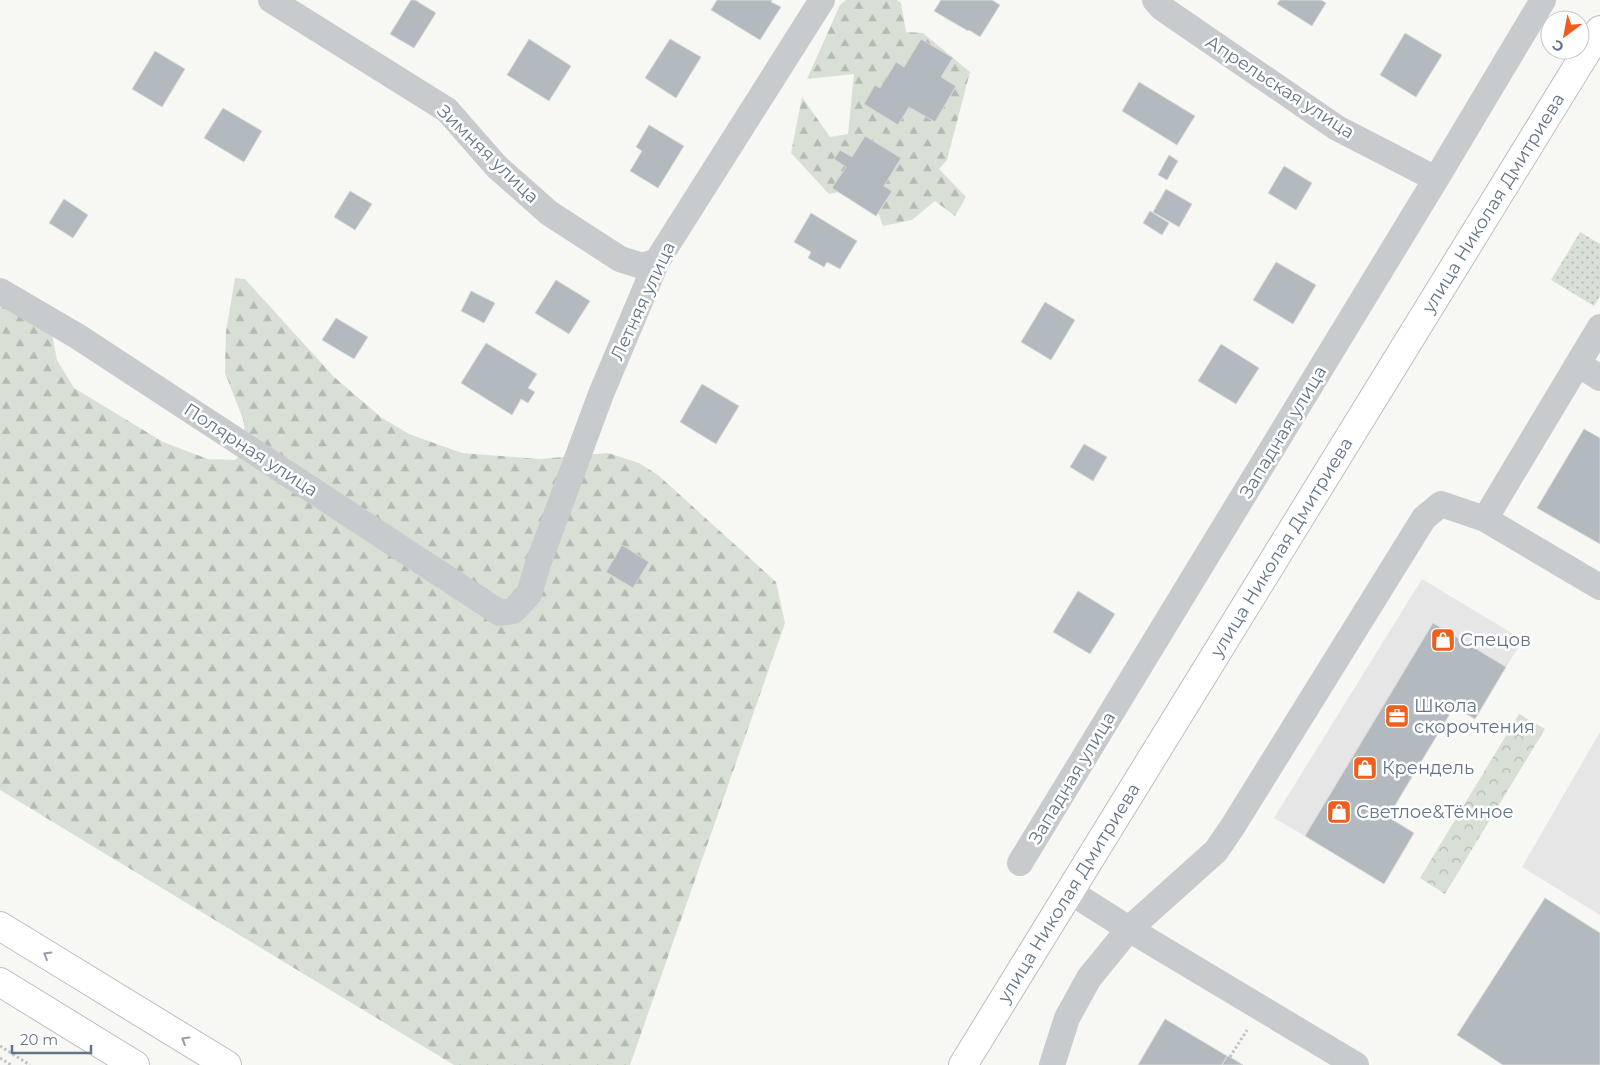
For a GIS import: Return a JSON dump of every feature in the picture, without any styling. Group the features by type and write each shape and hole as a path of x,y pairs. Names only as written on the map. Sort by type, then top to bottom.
{"main road":[{"name":"улица Николая Дмитриева","path":"963,1065 1600,30"},
{"path":"0,926 227,1065"},
{"path":"0,982 135,1065"}],"street":[{"name":"Зимняя улица","path":"272,0 447,110 497,167 549,213 620,259 642,266 657,262"},
{"name":"Летняя улица","path":"500,613 513,611 529,594 538,564 601,394 657,262 822,0"},
{"name":"Апрельская улица","path":"1155,0 1162,8 1337,128 1436,179"},
{"name":"Западная улица","path":"1020,863 1543,0"},
{"name":"Полярная улица","path":"0,291 77,336 500,613"},
{"path":"1485,519 1600,327"},
{"path":"1578,364 1600,378"},
{"path":"1052,1065 1067,1018 1089,978 1129,930 1216,851 1424,518 1441,504 1485,519 1600,587"},
{"path":"1069,891 1129,930 1356,1065"}],"path":[{"path":"1230,1057 1261,1008"},
{"path":"0,1046 30,1065"},
{"path":"0,1058 11,1065"}],"shaded area":[{"path":"1422,579 1523,640 1506,667 1433,623 1305,836 1274,818"},
{"path":"1600,732 1600,915 1522,867"}],"green space":[{"path":"846,0 897,0 901,3 906,32 923,33 970,72 947,160 939,169 966,197 955,216 935,201 912,220 883,226 868,186 829,194 791,153 802,97 830,137 848,134 854,74 807,79 840,5"},
{"path":"1580,232 1600,244 1600,296 1594,306 1551,280"},
{"path":"235,278 245,279 334,377 382,418 409,434 462,453 540,459 608,453 639,463 658,475 776,582 785,623 630,1065 454,1065 0,790 0,299 49,319 57,360 74,388 163,442 208,459 235,460 247,448 243,419 225,373 226,332"},
{"path":"1519,714 1545,729 1445,894 1420,878"}],"building":[{"path":"411,0 415,0 436,13 414,48 390,34"},
{"path":"717,0 772,0 771,2 781,7 760,40 711,10"},
{"path":"941,0 992,0 1000,5 980,37 934,11"},
{"path":"1280,0 1321,0 1326,3 1312,26 1277,4"},
{"path":"1405,33 1442,55 1416,97 1380,75"},
{"path":"529,39 571,66 549,101 507,75"},
{"path":"670,39 701,57 676,98 645,78"},
{"path":"921,39 953,58 941,77 956,86 935,122 909,107 898,125 864,104 875,85 880,88 896,62 904,67"},
{"path":"155,51 185,69 162,107 132,89"},
{"path":"1139,82 1195,116 1177,145 1122,111"},
{"path":"223,108 262,131 244,162 204,138"},
{"path":"649,125 684,146 658,188 630,171 642,151 636,147"},
{"path":"865,136 901,158 884,186 892,191 876,216 832,188 846,167 834,159 840,150 852,157"},
{"path":"1169,155 1178,161 1167,180 1158,175"},
{"path":"1284,166 1312,183 1296,210 1268,193"},
{"path":"1166,189 1192,204 1179,227 1153,212"},
{"path":"350,191 372,204 355,230 334,217"},
{"path":"64,199 88,215 73,238 49,223"},
{"path":"1150,211 1169,223 1162,235 1143,223"},
{"path":"811,213 857,241 840,269 827,262 824,267 808,258 811,252 794,242"},
{"path":"1276,262 1316,285 1293,324 1253,300"},
{"path":"556,280 590,301 569,334 535,313"},
{"path":"471,291 495,303 484,323 461,311"},
{"path":"1045,302 1075,320 1051,360 1021,342"},
{"path":"336,318 368,337 354,359 322,340"},
{"path":"486,343 537,374 528,388 535,392 528,403 521,399 512,415 461,383"},
{"path":"1221,344 1259,368 1236,404 1198,381"},
{"path":"702,384 739,406 716,444 680,422"},
{"path":"1584,429 1600,438 1600,544 1537,508"},
{"path":"1084,444 1107,457 1093,481 1070,467"},
{"path":"622,545 649,562 633,588 606,572"},
{"path":"1078,591 1115,614 1090,654 1053,632"},
{"path":"1433,623 1506,667 1475,719 1454,707 1388,817 1414,833 1384,884 1305,836"},
{"path":"1545,898 1600,933 1600,1065 1503,1065 1457,1035"},
{"path":"1165,1019 1227,1056 1222,1065 1138,1065"},
{"path":"1227,1056 1230,1057 1243,1065 1222,1065"}],"place":[{"name":"Спецов","path":"1443,640"},
{"name":"Школа скорочтения","path":"1397,716"},
{"name":"Крендель","path":"1365,768"},
{"name":"Светлое&Тёмное","path":"1339,812"}]}
